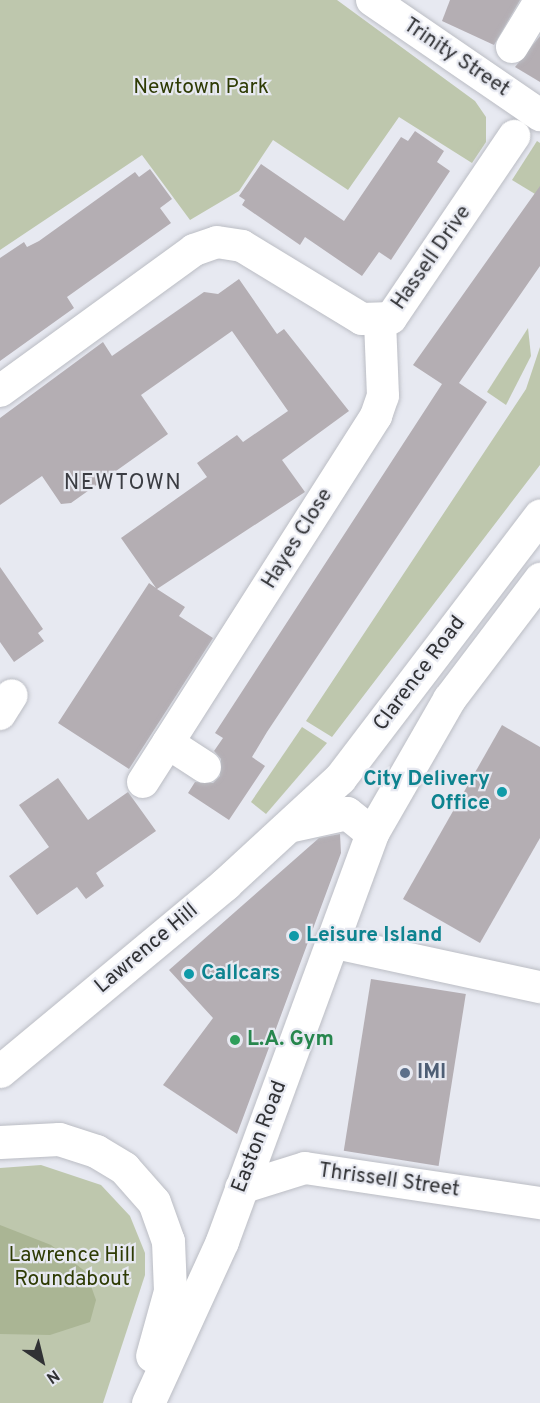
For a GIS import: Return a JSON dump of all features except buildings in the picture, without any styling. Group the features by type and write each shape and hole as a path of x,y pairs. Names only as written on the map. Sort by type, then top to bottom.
{"main road":[{"name":"Clarence Road","path":"292,825 350,766 540,515"},
{"name":"Clarence Road","path":"372,833 449,699 539,581"},
{"path":"292,825 347,813 372,833"},
{"name":"Lawrence Hill","path":"0,1071 292,825"},
{"name":"Easton Road","path":"148,1403 240,1188 372,833"},
{"path":"0,1142 59,1139 96,1151 124,1168 154,1203 168,1241 170,1291 139,1403"}],"street":[{"path":"512,47 540,1"},
{"name":"Trinity Street","path":"377,2 540,115"},
{"name":"Hassell Drive","path":"0,392 224,227 362,319 380,321 399,310 514,136"},
{"name":"Hayes Close","path":"143,782 379,411 383,396 380,321"},
{"path":"168,743 205,767"},
{"path":"331,942 540,987"},
{"name":"Thrissell Street","path":"240,1188 305,1168 540,1203"}],"green space":[{"name":"Newtown Park","path":"0,0 337,0 475,101 486,117 486,142 472,163 399,117 348,190 273,140 239,191 190,220 142,155 0,250"},
{"path":"537,141 540,143 540,197 512,180"},
{"path":"528,328 531,356 506,405 487,392"},
{"path":"540,347 540,465 332,737 306,721 526,389"},
{"path":"302,727 327,743 266,814 251,802"},
{"name":"Lawrence Hill Roundabout","path":"41,1165 101,1185 130,1216 145,1253 145,1275 103,1403 0,1403 0,1168"},
{"path":"0,1225 51,1245 86,1272 96,1300 90,1322 50,1335 0,1334"}],"place":[{"name":"City Delivery Office","path":"502,792"},
{"name":"Leisure Island","path":"294,936"},
{"name":"Callcars","path":"189,974"},
{"name":"L.A. Gym","path":"235,1040"},
{"name":"IMI","path":"405,1073"}],"district":[{"name":"NEWTOWN","path":"123,484"}]}
